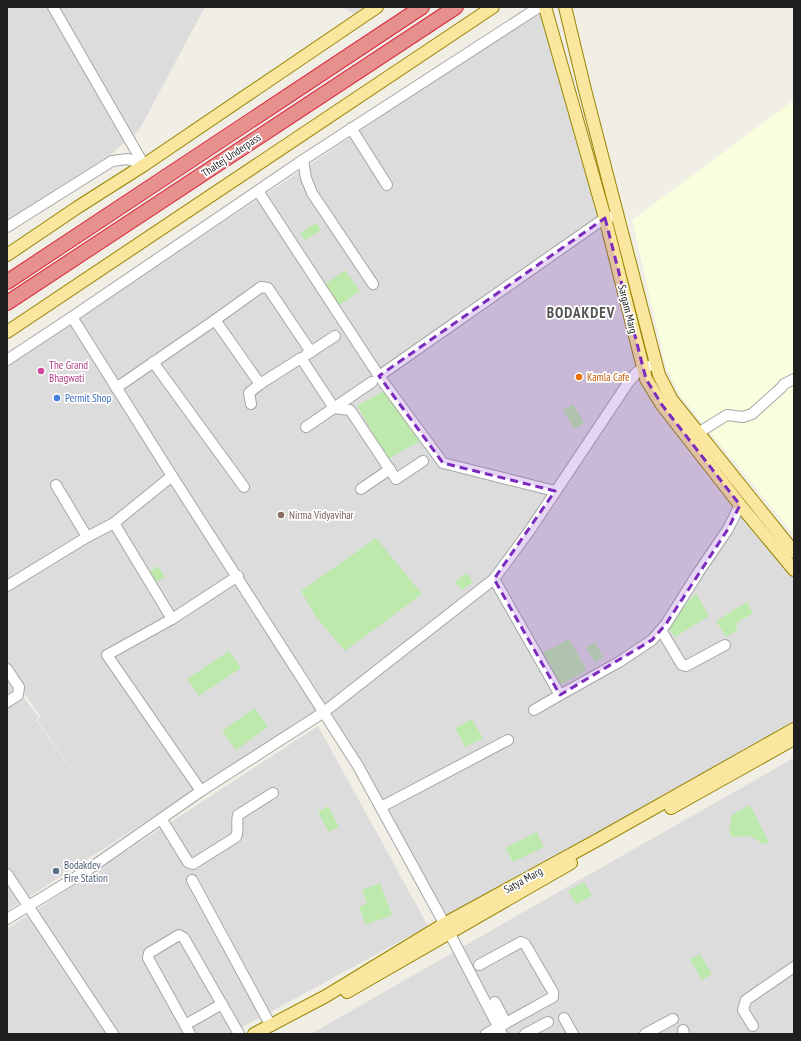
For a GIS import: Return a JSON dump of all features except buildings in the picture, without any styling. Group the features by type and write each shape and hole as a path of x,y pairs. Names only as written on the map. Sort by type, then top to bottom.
{"highway":[{"name":"Thaltej Underpass","path":"7,282 422,7"},
{"name":"Thaltej Underpass","path":"7,303 456,7"}],"main road":[{"path":"7,255 144,165 377,7"},
{"path":"7,332 493,7"},
{"name":"Sargam Marg","path":"545,7 605,218 646,379 662,405 740,505 794,570"},
{"name":"Sargam Marg","path":"565,7 659,375 672,400 794,552"},
{"name":"Satya Marg","path":"447,929 601,838 794,729"},
{"name":"Satya Marg","path":"254,1034 271,1030 326,996 573,862 794,739"}],"street":[{"path":"53,7 144,165"},
{"path":"7,360 351,128 539,7"},
{"path":"351,128 387,185"},
{"path":"7,227 112,161 128,159 144,165"},
{"path":"303,160 306,178 312,193 373,284"},
{"path":"258,191 376,379 443,463 555,492"},
{"path":"306,427 605,218 618,215"},
{"path":"116,388 262,287 268,288 311,352"},
{"path":"72,317 358,766 502,1028"},
{"path":"215,320 260,384"},
{"path":"251,404 249,393 260,384 335,336"},
{"path":"301,358 334,408 350,410 396,479 424,461"},
{"path":"153,362 244,486"},
{"path":"7,919 89,869 162,820 201,791 324,712 494,579 530,530 628,383 637,372 656,363"},
{"path":"698,434 727,415 743,417 752,414 784,384 794,379"},
{"path":"361,489 390,469"},
{"path":"7,586 114,523 172,476"},
{"path":"56,485 87,538"},
{"path":"534,710 619,662 652,640 666,624 698,573 728,530 740,505"},
{"path":"114,523 172,619"},
{"path":"201,791 107,655 172,619 238,576"},
{"path":"494,579 560,695"},
{"path":"661,630 682,665 686,666 725,645"},
{"path":"7,669 19,688 18,695 7,702"},
{"path":"381,807 508,740"},
{"path":"162,820 188,862 193,864 236,837 238,832 238,815 273,794"},
{"path":"7,874 113,1034"},
{"path":"192,880 271,1030"},
{"path":"222,1004 187,1030 148,958 149,953 179,936 184,938 222,1004 239,1034"},
{"path":"479,965 521,942 525,944 553,992 553,998 502,1028 486,1034"},
{"path":"753,1026 743,1010 746,1000 794,967"},
{"path":"495,1002 502,1028"},
{"path":"564,1018 573,1034"},
{"path":"645,1034 673,1018"},
{"path":"525,1034 548,1022"}],"highlighted area":[{"path":"605,218 646,379 662,405 740,505 728,529 666,624 652,640 560,695 494,579 555,491 443,463 379,376"}],"shaded area":[{"path":"7,7 205,7 139,130 110,155 7,221"},
{"path":"341,7 366,7 355,14"},
{"path":"543,9 641,367 490,576 325,706 7,911 7,670 18,691 39,717 36,720 110,824 37,720 41,717 21,689 7,664 7,365 299,172 535,12"},
{"path":"794,100 794,535 679,394 666,367 632,220"},
{"path":"642,370 794,569 794,725 446,917 329,712 496,579"},
{"path":"318,726 428,926 230,1034 7,1034 7,929"},
{"path":"794,758 794,1034 311,1034 499,926"}],"green space":[{"path":"316,223 321,230 305,240 300,233"},
{"path":"345,270 360,291 338,306 323,286"},
{"path":"389,388 420,441 388,459 357,406"},
{"path":"573,404 584,423 574,429 563,410"},
{"path":"376,538 422,594 345,651 316,617 301,591"},
{"path":"158,566 165,577 154,583 148,573"},
{"path":"467,573 473,582 462,590 455,582"},
{"path":"696,593 709,616 675,637 667,625"},
{"path":"747,602 753,613 735,624 738,630 726,637 716,621"},
{"path":"569,639 587,670 560,685 543,653"},
{"path":"595,642 603,657 595,662 586,648"},
{"path":"229,651 241,668 199,696 187,679"},
{"path":"255,708 268,727 236,750 222,731"},
{"path":"472,719 483,738 465,747 455,728"},
{"path":"750,805 769,843 764,844 749,836 732,837 729,831 732,815"},
{"path":"328,806 339,827 329,832 318,812"},
{"path":"537,832 544,847 513,862 505,848"},
{"path":"584,882 592,896 576,904 568,891"},
{"path":"380,883 392,915 366,925 359,907 367,903 362,890"},
{"path":"700,954 712,974 702,980 690,959"}],"place":[{"name":"The Grand Bhagwati","path":"41,371"},
{"name":"Kamla Cafe","path":"579,377"},
{"name":"Permit Shop","path":"57,398"},
{"name":"Nirma Vidyavihar","path":"281,515"},
{"name":"Bodakdev Fire Station","path":"56,871"}],"district":[{"name":"BODAKDEV","path":"581,313"}]}
